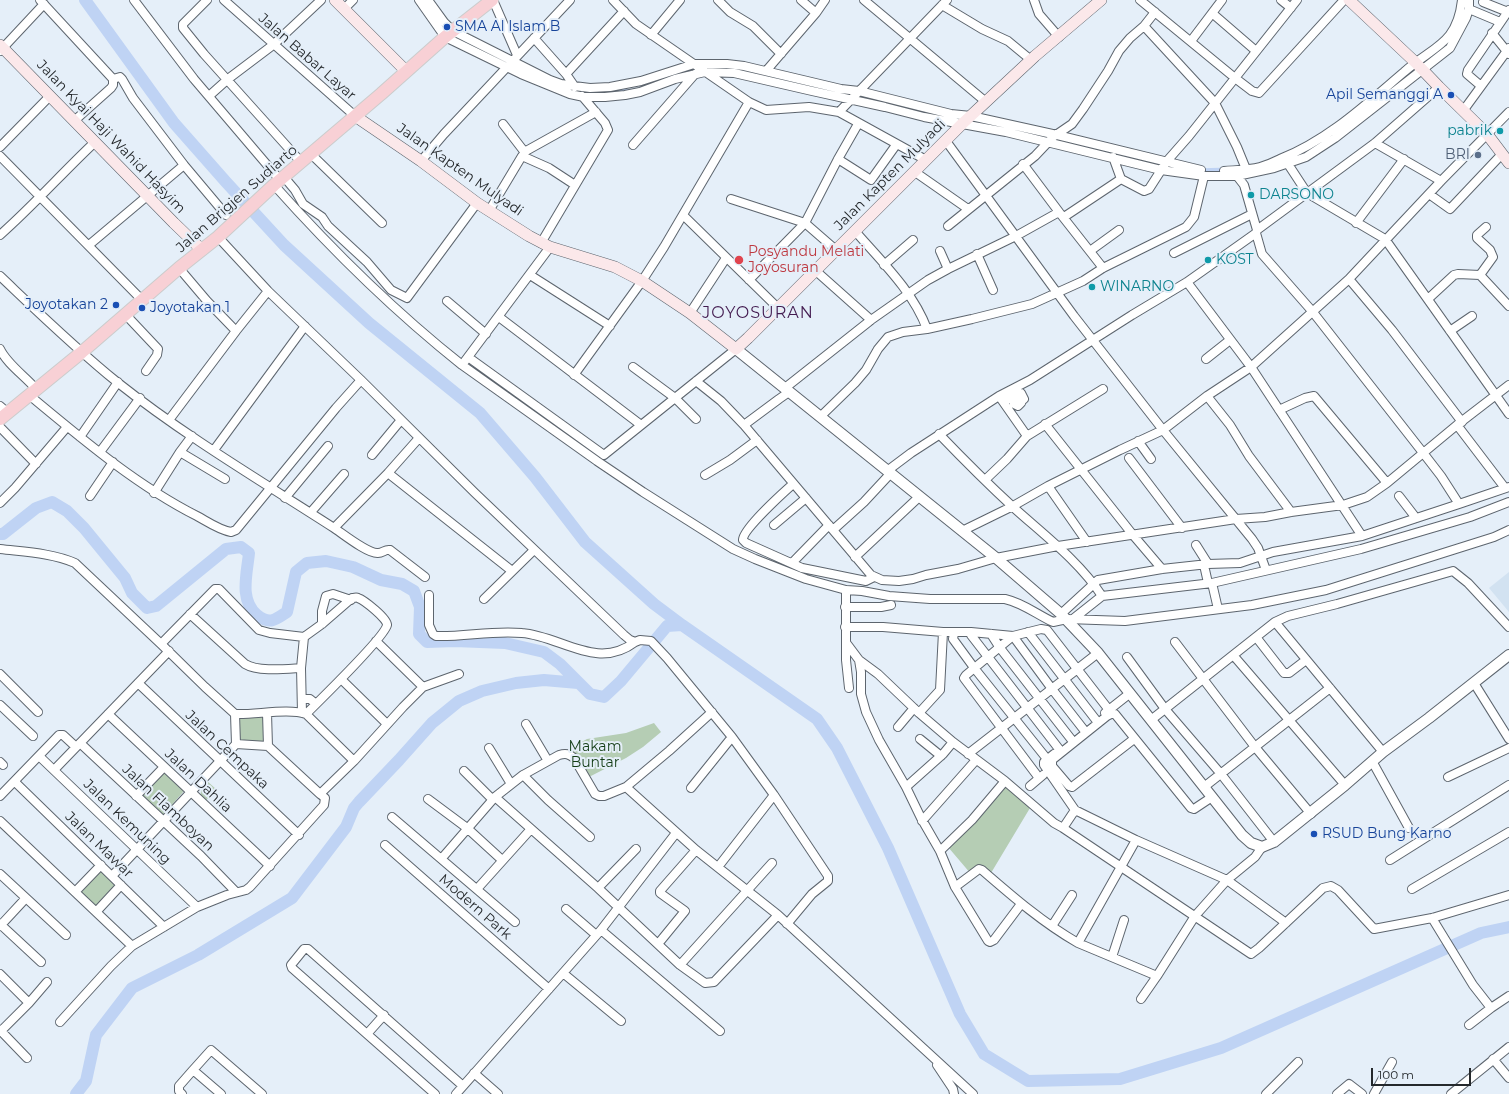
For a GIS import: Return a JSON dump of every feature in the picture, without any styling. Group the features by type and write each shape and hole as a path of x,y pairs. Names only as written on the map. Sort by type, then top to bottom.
{"main road":[{"path":"335,0 406,71"},
{"name":"Jalan Brigjen Sudiarto","path":"3,413 33,392 82,352 179,268 218,237 276,184 448,34 492,0"},
{"name":"Jalan Kapten Mulyadi","path":"355,116 421,161 476,203 489,211 545,245 614,267 642,282 690,313 736,349 946,140 1031,60 1101,0"},
{"path":"1349,0 1419,66 1438,87 1487,134 1509,163"},
{"name":"Jalan Kyai Haji Wahid Hasyim","path":"1,48 202,250"}],"street":[{"path":"134,0 309,225 372,287 441,348 462,365 597,461 733,549 790,574 846,590 889,596 930,599 1005,599 1017,602 1053,622 1067,617 1102,596 1210,583 1361,549 1470,517 1509,502"},
{"path":"207,0 183,24 183,28 204,54 301,162"},
{"name":"Jalan Babar Layar","path":"224,0 355,116"},
{"path":"209,96 228,79 273,44 320,0"},
{"path":"344,9 353,0"},
{"path":"420,0 448,34 578,91 590,88 622,86 695,64 727,64 766,71 841,89 855,95 924,117 967,120 1052,139 1113,157 1209,172 1261,167 1291,154 1324,136 1419,66 1450,48 1458,35 1469,9 1469,0"},
{"path":"428,0 444,22 448,34"},
{"path":"492,0 511,62 557,90 578,91 605,97 640,92 704,71 734,73 929,109 951,114 1006,132 1108,148 1164,166 1204,176 1237,176 1288,164 1306,157 1335,138 1419,66 1451,34 1460,15 1462,0"},
{"path":"421,161 444,134 570,0"},
{"path":"613,0 636,24 749,102 766,110 809,107 839,112 858,124 926,160"},
{"path":"651,35 680,0"},
{"path":"718,0 733,15 753,26 781,54"},
{"path":"801,0 816,13"},
{"path":"766,71 816,13 825,0"},
{"path":"864,0 986,102"},
{"path":"1034,0 1039,14 1058,37"},
{"path":"1140,0 1235,78 1257,93 1261,92 1344,0"},
{"path":"1190,41 1222,0"},
{"path":"1281,0 1291,8"},
{"path":"1113,157 1121,179 1139,189 1146,191 1149,190 1164,166 1297,0"},
{"path":"1,48 42,2 113,79 113,85 111,88 74,120"},
{"path":"839,112 945,2 982,30 1008,42 1031,60"},
{"path":"1481,86 1467,74 1470,65 1508,11 1483,2"},
{"path":"1469,9 1500,22"},
{"path":"566,74 624,11"},
{"path":"948,226 1023,164 1035,156 1052,139 1072,124 1108,71 1119,51 1130,38 1144,26 1155,12"},
{"path":"1212,13 1256,50"},
{"path":"1144,26 1215,102 1246,169"},
{"path":"1463,111 1508,51 1492,33"},
{"path":"462,365 530,275 575,185 608,129 566,74 534,38"},
{"path":"633,145 695,74"},
{"path":"113,79 120,77 122,79 133,98 184,165 226,215"},
{"path":"792,563 831,528 864,502 889,473 911,453 939,434 1011,401 1030,380 1132,315 1188,282 1257,232 1375,142 1438,87"},
{"path":"0,147 50,96"},
{"path":"574,375 642,282 749,102"},
{"path":"504,124 523,150 526,151 596,112"},
{"path":"962,531 1013,506 1048,486 1163,430 1207,396 1251,367 1349,279 1385,239 1509,112"},
{"path":"748,280 805,223 858,124"},
{"path":"946,140 1092,340 1258,548 1266,570"},
{"path":"0,235 95,142"},
{"path":"1375,142 1441,181"},
{"path":"838,159 871,180 896,144"},
{"path":"311,154 382,223"},
{"path":"1429,194 1450,209 1502,154"},
{"path":"0,156 142,300"},
{"path":"489,211 522,156 549,168 575,185"},
{"path":"1356,223 1404,159"},
{"path":"1023,164 1103,268"},
{"path":"1288,164 1307,193 1385,239 1509,414"},
{"path":"89,245 184,165"},
{"path":"915,172 968,209"},
{"path":"820,417 855,383 866,370 878,349 888,337 903,332 927,329 1032,304 1083,281 1103,268 1186,227 1194,217 1204,176"},
{"path":"1237,176 1244,185 1262,254 1312,311 1441,476 1459,504"},
{"path":"744,426 871,320 908,293 928,280 977,254 1061,214 1121,179"},
{"path":"276,184 295,190 303,204 322,217 328,226 367,262 391,290 408,298 476,203"},
{"path":"731,199 805,223 836,250"},
{"path":"1174,253 1252,214"},
{"path":"683,215 778,308"},
{"path":"1480,275 1493,257 1490,250 1477,238 1477,236 1486,227"},
{"path":"1090,252 1119,230"},
{"path":"855,231 908,293 920,312 927,329"},
{"path":"218,237 268,291 534,550 624,635 635,642"},
{"path":"884,265 913,240"},
{"path":"940,251 948,269"},
{"path":"977,254 993,290"},
{"path":"690,313 726,258"},
{"path":"179,268 207,301 236,331"},
{"path":"816,271 871,320"},
{"path":"530,275 610,326"},
{"path":"1428,299 1454,275 1480,275 1509,306"},
{"path":"0,276 82,352 118,382 168,420 285,498 311,512 352,542 375,552 380,553 390,550 425,576"},
{"path":"1067,617 1093,583 1098,580 1112,576 1162,569 1206,564 1240,563 1273,552 1362,536 1507,487 1392,330 1349,279"},
{"path":"1188,282 1251,367 1362,536"},
{"path":"168,420 268,291"},
{"path":"447,301 486,334"},
{"path":"125,314 158,349 157,355 146,371"},
{"path":"1450,330 1472,316"},
{"path":"498,317 641,425"},
{"path":"214,450 305,326"},
{"path":"1206,359 1230,340"},
{"path":"0,349 4,357 27,378 33,392 67,427 132,478 154,493 192,514 231,532 236,530 361,380"},
{"path":"468,357 604,455 736,349 1067,617 1098,653 1129,694 1246,839 1251,843 1262,847"},
{"path":"633,367 675,398 696,419"},
{"path":"696,381 721,401 757,440 871,575 888,581 913,579 958,569 996,558 1058,546 1236,519 1266,517 1343,505 1367,497 1387,483 1509,385"},
{"path":"80,437 118,382"},
{"path":"985,480 1008,459 1027,436 1103,389"},
{"path":"1207,396 1230,425 1249,456 1291,512"},
{"path":"1279,410 1305,398 1314,396 1387,483"},
{"path":"100,452 140,398"},
{"path":"1011,401 1027,436"},
{"path":"372,455 401,420"},
{"path":"1045,424 1062,448 1082,470 1162,569"},
{"path":"0,427 36,464"},
{"path":"0,503 36,464 67,427"},
{"path":"939,434 985,480 1058,546 1093,583 1102,596"},
{"path":"154,493 192,436"},
{"path":"334,528 388,473 419,438"},
{"path":"705,475 730,460 757,440"},
{"path":"1138,441 1151,459"},
{"path":"285,498 328,446"},
{"path":"180,452 225,479"},
{"path":"1129,458 1182,528"},
{"path":"90,496 112,462"},
{"path":"388,473 512,571"},
{"path":"311,512 344,474"},
{"path":"793,484 765,510 743,537 746,544 802,568 866,581"},
{"path":"1048,486 1087,542"},
{"path":"1399,496 1416,518"},
{"path":"856,557 919,497"},
{"path":"774,525 806,498"},
{"path":"1067,617 1109,621 1125,620 1252,605 1326,590 1465,546 1509,530"},
{"path":"1196,545 1206,564 1218,609"},
{"path":"0,549 63,558 76,563 205,687 235,714 304,713 316,704 376,641 387,626 387,622 360,598 355,598 304,637 270,633 259,630 218,589 216,589 213,590 161,644"},
{"path":"484,598 534,550"},
{"path":"1151,720 1275,622 1288,616 1337,604 1453,571 1468,583 1509,627"},
{"path":"855,591 866,581 874,577"},
{"path":"846,590 846,660 849,688"},
{"path":"322,624 322,611 326,596 333,594 351,600"},
{"path":"429,595 429,625 432,634 436,636 523,633 543,637 590,654 601,654 623,650 640,640 650,642 660,651 732,737 774,795 828,878 828,881 812,894 787,924"},
{"path":"845,607 881,607 891,604"},
{"path":"190,614 250,667 278,669 301,668"},
{"path":"1275,622 1383,752"},
{"path":"845,627 883,627 1013,636 1041,629 1047,630 1109,710"},
{"path":"898,727 940,690 943,632"},
{"path":"971,632 971,635 988,658 1059,749"},
{"path":"1028,632 1096,720"},
{"path":"954,633 953,639 1047,759"},
{"path":"990,634 1071,740"},
{"path":"1013,636 964,678 1039,778"},
{"path":"1013,636 1084,730"},
{"path":"1256,636 1284,673 1289,673 1306,660"},
{"path":"304,637 301,668 304,713 354,761"},
{"path":"376,641 423,687"},
{"path":"1175,642 1255,747 1311,814"},
{"path":"847,644 859,660 878,674 968,754 1005,781 1054,823 1251,954 1323,888 1331,886 1338,890 1371,928 1374,929 1432,918 1509,894"},
{"path":"54,770 169,651"},
{"path":"968,754 1098,653"},
{"path":"1233,655 1345,785"},
{"path":"1141,999 1195,916 1227,880 1255,858 1262,847 1274,842 1311,814 1383,752 1509,655"},
{"path":"1127,657 1165,709 1221,774 1274,842"},
{"path":"859,660 861,672 861,694 866,712 879,740 906,786 922,821 940,852 955,887 988,941 990,942 994,940 1021,904"},
{"path":"320,794 354,761 423,687 459,674"},
{"path":"341,678 387,724"},
{"path":"1,679 38,712"},
{"name":"Jalan Cempaka","path":"138,683 298,835"},
{"path":"1474,683 1509,739"},
{"path":"1204,787 1330,688"},
{"path":"1129,694 1059,749 1044,763 1075,810 1136,840 1227,880 1286,923"},
{"path":"302,699 310,699 316,704"},
{"path":"0,705 33,736"},
{"path":"442,858 493,798 511,784 548,761 564,754 570,755 577,762 595,794 598,796 604,796 626,787 712,712"},
{"path":"267,713 268,746"},
{"name":"Jalan Dahlia","path":"108,714 270,866"},
{"path":"112,876 236,744 235,714"},
{"path":"1134,739 1072,787 1069,786 1052,766 1052,760 1111,714 1115,714 1191,808 1194,809 1212,797"},
{"path":"526,724 548,761"},
{"name":"Jalan Flamboyan","path":"39,756 61,734 78,745 201,856 236,892"},
{"path":"691,788 732,737"},
{"path":"920,739 941,756"},
{"path":"906,786 941,756 954,742"},
{"path":"60,1022 111,966 132,946 197,907 236,892 246,890 250,887 324,805 325,798 268,746 236,744"},
{"path":"489,748 511,784"},
{"path":"1448,777 1509,748"},
{"path":"0,796 39,756"},
{"name":"Jalan Kemuning","path":"39,756 197,907"},
{"path":"922,821 976,760"},
{"path":"1372,761 1409,828"},
{"path":"136,796 164,767"},
{"path":"464,771 493,798 598,888 680,965 705,983 714,982 778,915"},
{"path":"1030,786 1049,772"},
{"path":"523,776 590,837"},
{"path":"940,852 972,820 1005,781"},
{"name":"Jalan Mawar","path":"15,782 164,927"},
{"path":"1390,860 1509,785"},
{"path":"626,787 696,850 778,915 973,1094"},
{"path":"718,867 774,795"},
{"path":"428,798 467,828 502,860"},
{"path":"1063,828 1075,810"},
{"path":"392,817 442,858 515,922"},
{"path":"0,821 132,946"},
{"path":"477,889 531,829"},
{"path":"1412,889 1509,832"},
{"path":"456,1094 619,908 676,833"},
{"path":"1078,943 1136,840"},
{"name":"Modern Park","path":"384,845 549,989"},
{"path":"598,888 636,849"},
{"path":"658,944 685,911 660,892 696,850"},
{"path":"680,965 772,863"},
{"path":"75,892 101,866"},
{"path":"955,887 979,869 982,870 1021,904 1078,943 1157,976"},
{"path":"0,874 66,935"},
{"path":"96,912 122,885"},
{"path":"1052,926 1072,895"},
{"path":"26,898 0,925 41,962"},
{"path":"566,910 598,932 720,1031"},
{"path":"1432,918 1473,985 1491,1008"},
{"path":"1112,958 1124,920"},
{"path":"435,1094 292,968 291,965 304,949 308,949 463,1086"},
{"path":"563,973 621,1021"},
{"path":"0,974 30,1003"},
{"path":"27,1058 1,1030 30,1003 47,982"},
{"path":"1469,1025 1509,996"},
{"path":"367,1034 384,1016"},
{"path":"1451,1094 1509,1047"},
{"path":"182,1094 179,1091 179,1086 210,1050 262,1094"},
{"path":"926,1050 942,1071 954,1094"},
{"path":"1493,1059 1509,1078"},
{"path":"1270,1093 1298,1062"},
{"path":"1374,1094 1392,1062"},
{"path":"193,1070 221,1094"},
{"path":"474,1073 498,1094"},
{"path":"1337,1094 1349,1084 1362,1094"}],"shaded area":[{"path":"1509,572 1509,612 1489,588"}],"green space":[{"path":"239,716 264,716 264,741 239,741"},
{"name":"Makam Buntar","path":"654,723 661,732 643,747 626,758 589,777 570,748 587,739 626,733"},
{"path":"163,772 184,791 162,816 141,796"},
{"path":"207,781 216,789 204,803 201,797 201,791"},
{"path":"1004,786 1030,808 991,873 982,865 971,874 948,847"},
{"path":"101,871 117,886 96,908 80,893"}],"waterway":[{"path":"85,0 174,123 284,245 369,323 480,413 535,477 585,542 654,604 817,719 837,748 888,848 960,1014 984,1054 1028,1081 1120,1079 1221,1048 1481,933 1509,927"},
{"path":"678,75 702,67"},
{"path":"593,91 626,92"},
{"path":"852,94 900,105"},
{"path":"1119,156 1169,168"},
{"path":"1195,172 1228,171"},
{"path":"0,534 3,534 36,508 52,502 67,511 84,528 125,578 132,593 147,608 156,606 226,549 241,547 249,553 246,578 246,594 248,602 251,609 257,615 269,621 276,619 287,612 296,572 307,563 326,561 353,567 381,580 402,584 414,591 420,607 419,634 427,642 455,641 505,643 544,652 560,664 590,694 604,697 621,681 667,626 682,625"},
{"path":"76,1094 86,1081 96,1035 132,988 198,955 292,898 346,827 354,808 432,723 459,701 482,691 516,683 544,680 578,683"}],"place":[{"name":"SMA Al Islam B","path":"447,27"},
{"name":"Apil Semanggi A","path":"1451,95"},
{"name":"pabrik","path":"1500,131"},
{"name":"BRI","path":"1478,155"},
{"name":"DARSONO","path":"1251,195"},
{"name":"Posyandu Melati Joyosuran","path":"739,260"},
{"name":"KOST","path":"1208,260"},
{"name":"WINARNO","path":"1092,287"},
{"name":"Joyotakan 2","path":"116,305"},
{"name":"Joyotakan 1","path":"142,308"},
{"name":"RSUD Bung Karno","path":"1314,834"}],"district":[{"name":"JOYOSURAN","path":"758,313"}]}
